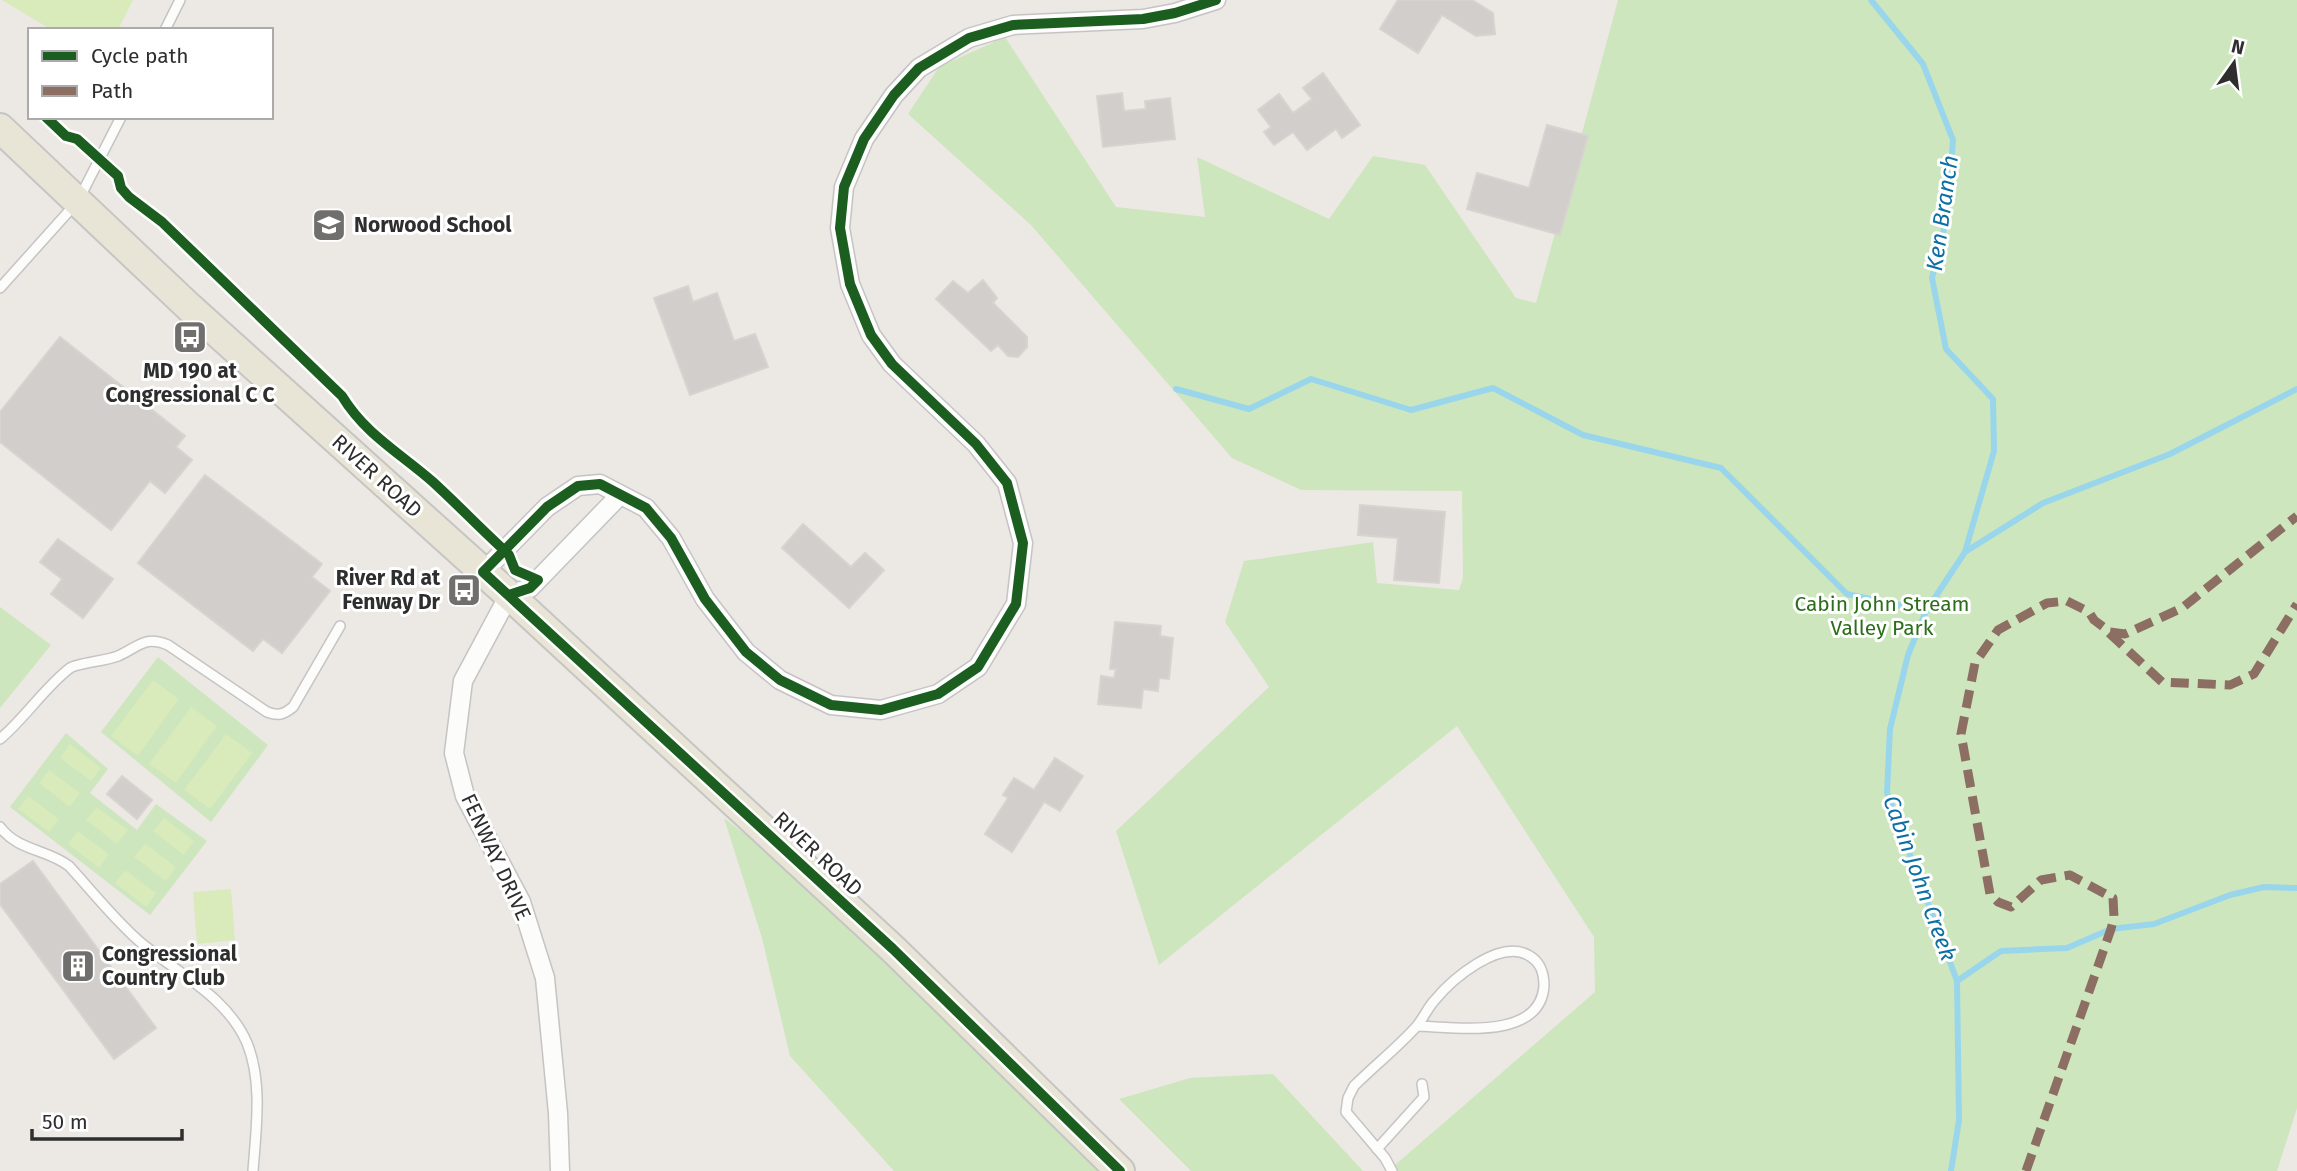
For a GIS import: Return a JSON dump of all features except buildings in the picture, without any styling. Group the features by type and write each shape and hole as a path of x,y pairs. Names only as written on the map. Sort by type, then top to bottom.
{"main road":[{"name":"RIVER ROAD","path":"0,128 189,307 509,595 893,949 1120,1171"}],"street":[{"path":"483,572 547,507 578,486 600,484 646,508 671,538 713,610 746,652 780,680 831,705 881,710 938,694 978,667 1016,604 1023,543 1007,483 976,444 892,364 871,335 850,284 840,228 844,187 864,139 894,95 919,68 969,38 1013,25 1143,19 1216,0"},
{"path":"509,595 530,588 620,495"},
{"name":"FENWAY DRIVE","path":"509,595 463,681 454,753 466,796 521,902 545,978 558,1113 560,1171"}],"lane":[{"path":"166,28 180,0"},
{"path":"0,288 78,201 120,119"},
{"path":"0,738 72,667 98,663 118,656 147,640 158,640 168,645 267,712 276,715 285,713 293,707 340,626"},
{"path":"0,827 23,846 61,860 69,866 123,926 214,1000 236,1025 247,1044 255,1077 253,1171"},
{"path":"1392,1171 1346,1112 1348,1098 1354,1086 1417,1026 1435,1000 1457,978 1481,961 1509,950 1528,955 1540,965 1544,977 1543,993 1538,1007 1526,1019 1511,1024 1473,1027 1417,1026"},
{"path":"1377,1149 1424,1097 1422,1084"}],"green space":[{"path":"2,0 133,0 119,28 49,28"},
{"name":"Cabin John Stream Valley Park","path":"1618,0 2297,0 2297,1108 2277,1171 1388,1171 1595,992 1594,937 1457,726 1159,965 1116,831 1269,687 1225,622 1244,561 1373,542 1377,583 1459,590 1463,578 1462,491 1301,490 1232,458 1031,225 908,114 939,67 1005,37 1116,207 1205,217 1197,157 1329,219 1373,156 1425,165 1516,298 1536,303"},
{"path":"0,607 51,645 0,708"},
{"path":"158,657 268,745 211,822 101,732"},
{"path":"153,680 179,699 138,756 111,736"},
{"path":"191,707 217,726 176,783 149,764"},
{"path":"66,733 108,769 90,793 137,830 156,804 207,841 150,915 10,807"},
{"path":"226,734 252,753 210,809 184,790"},
{"path":"70,744 101,768 91,781 60,758"},
{"path":"49,770 80,793 70,807 39,783"},
{"path":"28,796 59,819 49,832 18,809"},
{"path":"97,807 128,830 117,844 86,820"},
{"path":"164,818 194,841 184,855 153,831"},
{"path":"724,818 893,949 1120,1171 894,1171 790,1056 762,938"},
{"path":"78,831 109,854 99,868 68,844"},
{"path":"145,844 176,867 166,881 134,857"},
{"path":"125,870 156,893 146,907 115,883"},
{"path":"231,889 235,940 197,944 193,892"},
{"path":"1273,1074 1363,1171 1191,1171 1119,1099 1190,1078"}],"waterway":[{"name":"Ken Branch","path":"1871,0 1923,64 1953,140 1947,216 1932,278 1946,349 1993,399 1994,451 1965,552"},
{"path":"1176,389 1249,409 1311,379 1411,410 1493,388 1583,435 1721,468 1847,594 1926,611"},
{"name":"Cabin John Creek","path":"1951,1171 1959,1120 1957,981 1887,793 1890,729 1908,655 1926,611 1965,552 2043,503 2170,454 2297,389"},
{"path":"1957,981 2001,951 2067,948 2111,929 2154,924 2230,895 2264,887 2297,888"}],"marked path":[{"path":"2026,1171 2111,929 2114,917 2113,898 2070,875 2041,880 2011,907 1998,902 1990,894 1961,734 1975,663 1998,630 2047,603 2067,601 2089,612 2094,620 2110,632 2125,634 2182,608 2297,516"},
{"path":"2109,633 2162,682 2230,685 2254,674 2297,604"}],"cycle path":[{"path":"1120,1171 893,949 483,572 547,507 578,486 600,484 646,508 671,538 705,599 746,652 780,680 831,705 881,710 938,694 978,667 1016,604 1023,543 1007,483 976,444 892,364 871,335 850,284 840,228 844,187 864,139 894,95 919,68 969,38 1013,25 1143,19 1175,13 1216,0"},
{"path":"48,119 66,136 77,139 118,176 121,188 129,197 162,222 342,396 372,432 433,482 504,550 515,570 538,580 530,588 509,595"}],"place":[{"name":"Norwood School","path":"329,225"},
{"name":"MD 190 at Congressional C C","path":"190,337"},
{"name":"River Rd at Fenway Dr","path":"464,590"},
{"name":"Congressional Country Club","path":"78,966"}]}
